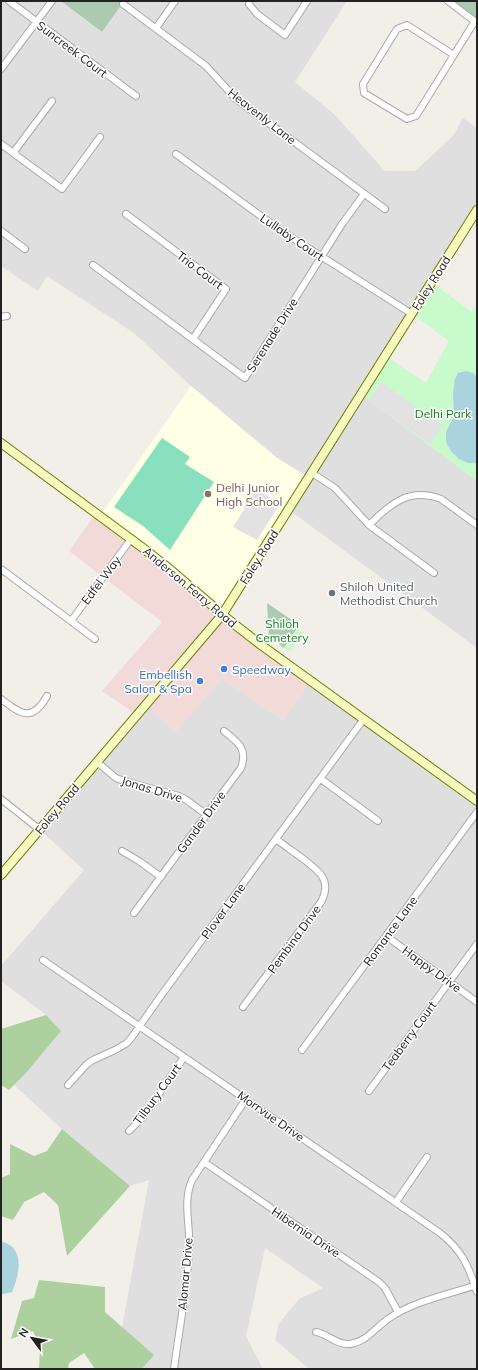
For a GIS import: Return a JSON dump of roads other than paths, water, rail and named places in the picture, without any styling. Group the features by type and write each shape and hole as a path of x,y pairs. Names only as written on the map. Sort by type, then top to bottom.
{"street":[{"name":"Suncreek Court","path":"8,1 136,96"},
{"path":"1,69 52,1"},
{"path":"156,28 175,1"},
{"path":"249,4 257,14 285,35 307,1"},
{"path":"448,1 476,22 416,116 408,119 364,93 363,84 397,29 407,25 454,55"},
{"name":"Heavenly Lane","path":"123,4 206,66 236,99 385,209"},
{"path":"13,153 52,101"},
{"path":"1,144 62,189 100,137"},
{"name":"Lullaby Court","path":"176,154 280,230 412,314"},
{"name":"Serenade Drive","path":"93,265 245,378 342,224 364,194"},
{"name":"Foley Road","path":"1,875 222,615 477,210"},
{"name":"Trio Court","path":"126,214 226,289 192,339"},
{"path":"1,231 25,248"},
{"name":"Anderson Ferry Road","path":"1,443 131,539 172,571 222,615 273,654 477,801"},
{"path":"312,473 335,488 369,525 434,573"},
{"path":"369,525 393,503 405,497 419,495 434,496 441,499 477,525"},
{"name":"Edfel Way","path":"71,621 131,539"},
{"path":"1,569 95,639"},
{"path":"1,699 20,712 28,713 37,710 42,706 47,696"},
{"name":"Plover Lane","path":"68,1084 87,1064 115,1050 127,1042 364,720"},
{"name":"Gander Drive","path":"134,913 239,772 243,763 243,754 240,744 224,731"},
{"name":"Jonas Drive","path":"97,762 116,778 179,796 186,799 207,815"},
{"path":"321,779 378,821"},
{"path":"1,799 40,829"},
{"name":"Romance Lane","path":"302,1050 477,812"},
{"name":"Pembina Drive","path":"243,1007 321,902 325,893 325,883 318,870 276,839"},
{"path":"122,851 161,877"},
{"name":"Happy Drive","path":"386,936 477,1002"},
{"name":"Teaberry Court","path":"369,1091 477,944"},
{"name":"Morrvue Drive","path":"43,960 440,1233 454,1245 466,1261 476,1288"},
{"name":"Tilbury Court","path":"130,1131 143,1117 184,1057"},
{"name":"Alomar Drive","path":"174,1369 190,1250 186,1205 187,1194 192,1180 246,1099"},
{"path":"396,1202 427,1157"},
{"name":"Hibernia Drive","path":"204,1162 378,1282 385,1288 398,1312"},
{"path":"316,1332 323,1333 338,1342 348,1344 355,1343 366,1338 380,1324 398,1312 412,1306 476,1288"}],"water":[{"path":"466,371 473,373 477,377 477,463 468,463 459,459 450,450 446,442 446,432 454,416 453,394 455,379 458,373"},
{"path":"1,1241 13,1248 17,1254 19,1265 16,1282 12,1292 4,1294 1,1294"}],"place":[{"name":"Delhi Junior High School","path":"208,494"},
{"name":"Shiloh United Methodist Church","path":"332,593"},
{"name":"Speedway","path":"224,669"},
{"name":"Embellish Salon & Spa","path":"200,681"}],"park label":[{"name":"Delhi Park","path":"443,413"},
{"name":"Shiloh Cemetery","path":"282,630"}]}
